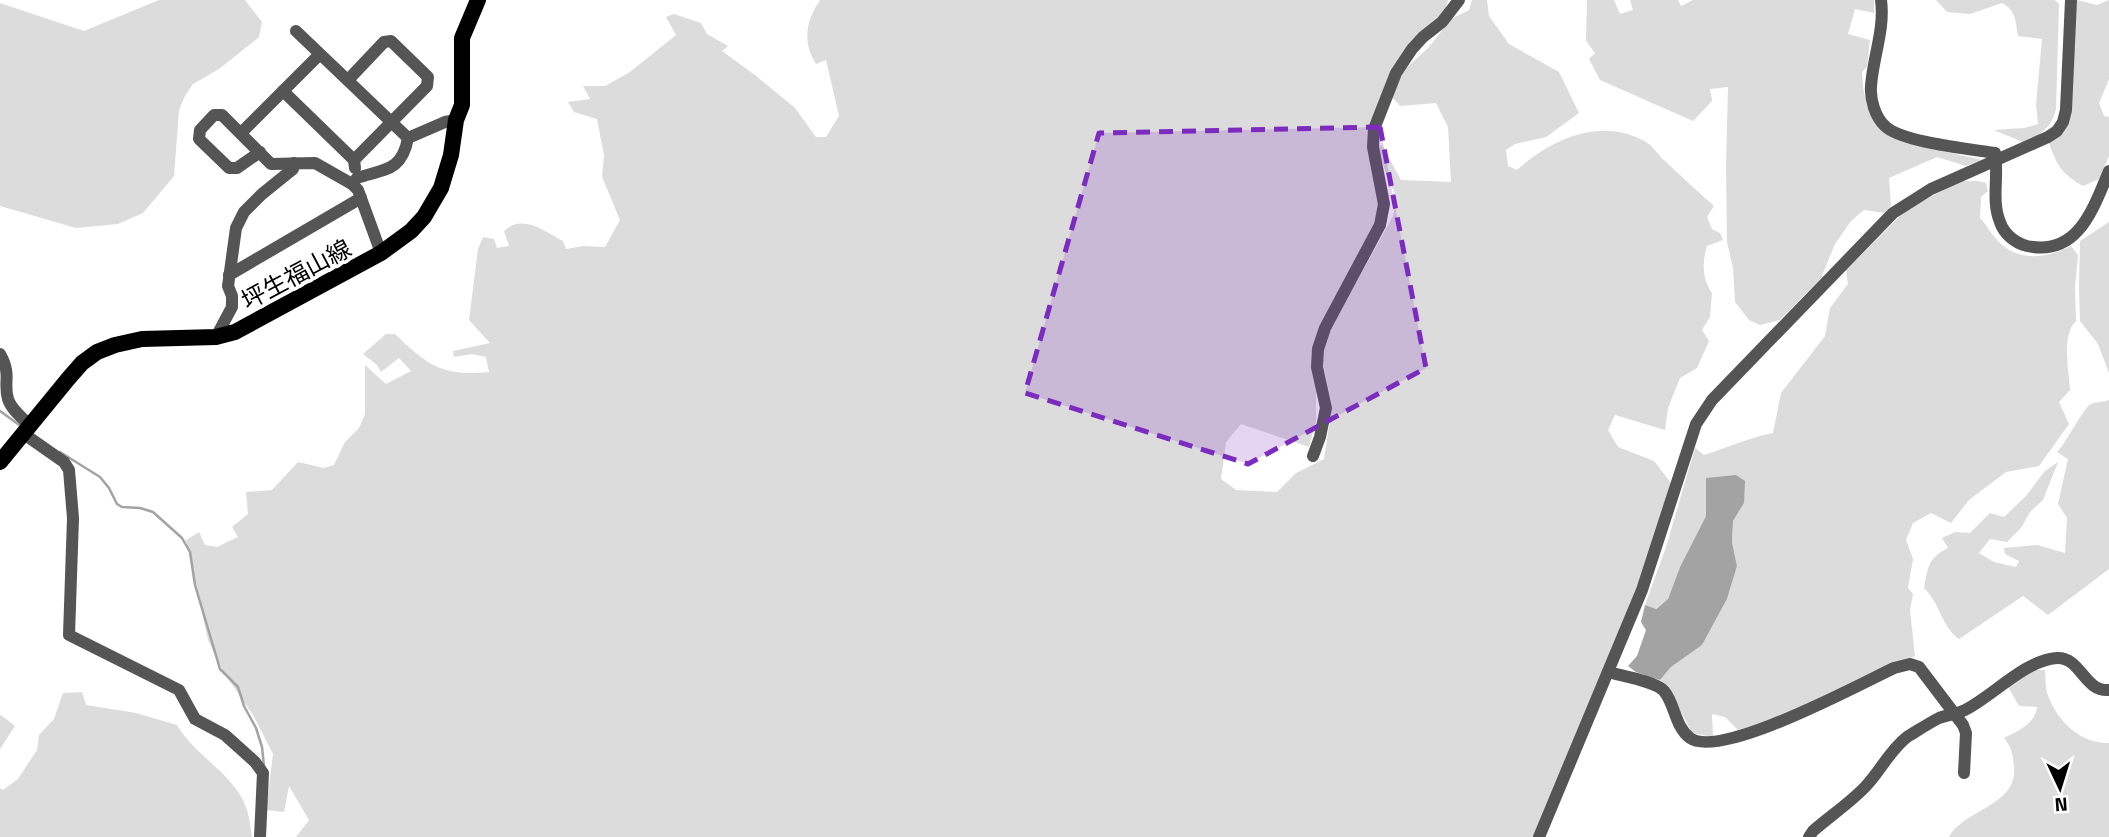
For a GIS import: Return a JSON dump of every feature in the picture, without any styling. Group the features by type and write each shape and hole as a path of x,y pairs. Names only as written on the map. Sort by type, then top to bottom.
{"main road":[{"name":"坪生福山線","path":"0,463 68,379 82,363 97,352 142,339 216,337 235,332 381,253 411,232 434,203 446,174 456,120 462,104 462,38 478,0"}],"street":[{"path":"1313,456 1326,408 1317,367 1318,349 1325,328 1380,225 1384,204 1373,147 1374,129 1396,73 1423,37 1443,22 1459,0"},
{"path":"1881,0 1883,14 1871,88 1875,112 1885,128 1901,135 1995,153 1996,210 2000,224 2008,236 2021,244 2037,248 2064,242 2075,235 2093,209 2109,171"},
{"path":"1539,837 1642,590 1696,424 1712,400 1893,213 1931,189 2048,138 2057,131 2063,122 2071,0"},
{"path":"296,31 408,138"},
{"path":"348,80 384,42 391,41 428,77 427,86 354,160"},
{"path":"242,132 319,54"},
{"path":"283,91 354,160 354,181 381,253"},
{"path":"260,152 237,168 229,168 199,139 200,130 214,115 222,115 242,132 271,164 315,163 354,181 397,165 406,152 408,138"},
{"path":"408,138 445,121 456,120"},
{"path":"216,337 232,307 229,275 236,228 244,212 293,170 294,163"},
{"path":"229,275 361,198"},
{"path":"0,354 8,372 7,397 27,430 64,462 69,470 73,531 69,635 179,690 195,719 225,735 255,762 263,773 260,837"},
{"path":"1809,837 1864,788 1893,750 1908,737 1938,719 1963,711 2022,672 2057,658 2067,660 2097,689 2109,690"},
{"path":"1608,672 1657,686 1665,692 1683,732 1691,740 1702,741 1752,733 1894,668 1910,664 1919,667 1963,725 1966,733 1964,773"}],"highlighted area":[{"path":"1380,127 1426,368 1248,464 1025,393 1099,133"}],"shaded area":[{"path":"159,0 245,0 262,22 259,37 219,69 193,84 185,96 179,110 174,176 143,213 118,224 76,228 0,206 0,3 84,31"},
{"path":"820,0 1448,0 1444,14 1420,34 1370,128 1380,204 1377,223 1321,326 1316,381 1316,421 1309,447 1241,424 1226,442 1221,479 1236,490 1277,492 1296,473 1324,459 1332,406 1322,358 1328,334 1393,216 1396,197 1376,147 1382,145 1401,180 1451,182 1448,127 1436,103 1400,106 1389,94 1403,71 1429,47 1451,19 1469,10 1472,0 1487,0 1489,16 1509,44 1559,72 1579,113 1546,137 1515,144 1506,150 1508,166 1517,170 1545,149 1578,135 1595,131 1629,134 1649,144 1714,206 1707,217 1712,229 1720,233 1723,240 1707,246 1705,252 1705,276 1712,293 1710,317 1702,330 1709,341 1697,368 1680,378 1668,408 1665,430 1615,415 1608,430 1618,447 1654,461 1671,483 1638,589 1538,837 296,837 309,820 289,786 284,812 266,810 273,754 253,715 224,673 208,640 186,540 199,532 205,545 217,547 238,537 232,527 248,514 246,492 272,490 298,462 324,468 334,465 345,442 359,428 365,414 365,365 386,384 411,371 399,358 381,372 377,365 363,354 386,334 395,334 427,361 447,370 459,373 489,372 486,357 472,354 454,357 453,351 490,343 469,320 478,249 483,237 494,239 497,248 509,246 504,231 511,226 526,224 563,241 566,249 583,246 605,247 620,220 602,177 604,155 597,119 574,112 568,102 590,99 583,86 605,86 630,72 676,35 666,17 674,14 701,23 707,34 728,46 722,51 795,108 816,137 826,137 839,116 826,60 816,64 807,40 811,16"},
{"path":"1587,0 1614,0 1620,14 1633,10 1630,0 1678,0 1681,6 1693,0 1874,0 1874,13 1855,9 1848,34 1870,40 1867,67 1862,72 1865,98 1875,122 1895,138 1918,146 1982,160 1966,166 1937,157 1889,178 1891,206 1884,213 1864,210 1851,221 1835,244 1821,278 1780,320 1760,325 1749,320 1735,302 1733,268 1727,242 1728,87 1710,89 1712,101 1693,121 1600,80 1589,59 1595,53 1586,41"},
{"path":"1936,0 2055,0 2059,4 2056,109 2052,121 2041,133 2025,143 1994,130 2038,124 2036,105 2042,39 2018,36 2013,13 2002,3 1970,14 1947,12"},
{"path":"2077,0 2097,5 2109,0 2109,79 2099,103 2104,116 2109,117 2109,156 2099,179 2083,186 2061,169 2049,143 2063,132"},
{"path":"1961,181 1986,183 1988,191 1981,197 1980,218 2005,247 2023,255 2033,256 2071,246 2078,255 2076,321 2071,327 2067,344 2070,390 2059,402 2069,424 2039,466 2006,472 1969,500 1951,523 1931,513 1913,523 1906,540 1913,559 1908,588 1913,594 1910,610 1915,656 1777,720 1738,730 1725,717 1712,714 1713,737 1692,733 1669,688 1660,680 1671,667 1702,645 1727,599 1737,566 1732,542 1733,521 1744,503 1706,478 1706,516 1680,567 1668,599 1655,609 1645,605 1666,547 1695,448 1704,455 1773,433 1781,393 1825,336 1830,308 1848,284 1846,270 1907,209"},
{"path":"2109,222 2109,373 2098,344 2080,321 2079,288 2080,241"},
{"path":"2109,400 2109,569 2048,615 2023,596 1959,639 1948,628 1934,600 1924,588 1930,564 1948,548 1942,538 1955,532 1970,533 1990,513 2004,517 2026,496 2045,471 2058,462 2043,500 2030,512 2021,528 2007,542 1990,539 1979,553 1994,562 2016,567 2019,561 2005,554 2004,548 2037,545 2065,553 2067,518 2058,504 2068,459 2057,452 2091,404"},
{"path":"1736,475 1745,481 1744,503 1733,521 1732,542 1737,566 1727,599 1702,645 1671,667 1660,680 1636,672 1628,666 1637,656 1646,630 1641,622 1645,605 1656,609 1668,599 1680,567 1706,516 1706,478"},
{"path":"2034,670 2045,670 2048,695 2065,723 2081,736 2109,743 2109,837 1949,837 1966,820 1999,799 2013,781 2013,755 2004,738 2030,722 2037,707 2019,706 2008,687"},
{"path":"82,692 86,705 136,713 177,725 237,790 247,809 252,837 0,837 0,788 3,790 18,779 37,750 39,735 54,719 63,693"},
{"path":"0,716 15,726 0,749"}],"waterway":[{"path":"0,411 22,427"},
{"path":"60,452 100,477 117,504 153,512 182,538 190,552 195,585 220,669 238,687 244,706 256,728 264,766"}]}
